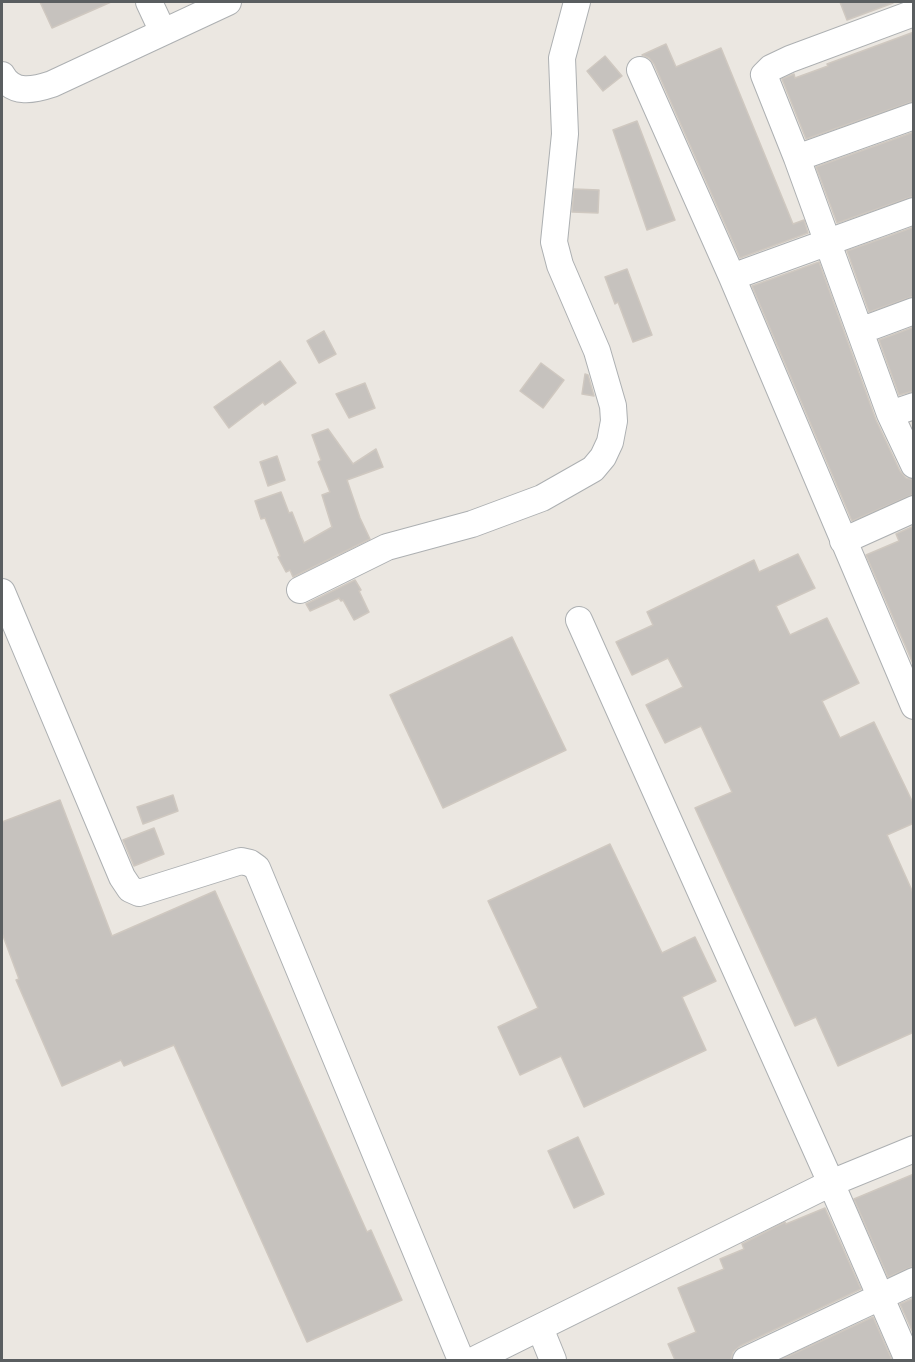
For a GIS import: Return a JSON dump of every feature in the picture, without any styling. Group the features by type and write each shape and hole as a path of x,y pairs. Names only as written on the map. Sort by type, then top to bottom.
{"street":[{"path":"149,2 163,32"},
{"path":"2,75 9,85 19,89 32,90 52,84 228,2"},
{"path":"300,590 387,547 472,524 542,498 588,473 603,457 610,442 614,421 613,406 597,351 560,265 554,242 563,173 565,134 562,58 577,2"},
{"path":"914,13 790,59 766,71 764,75 860,331 902,410 914,465"},
{"path":"640,70 732,277 914,706"},
{"path":"797,158 914,116"},
{"path":"732,277 914,211"},
{"path":"860,331 914,311"},
{"path":"843,541 914,509"},
{"path":"2,592 122,877 130,889 139,894 241,861 250,863 256,868 461,1360"},
{"path":"579,620 908,1360"},
{"path":"474,1360 831,1183 914,1149"},
{"path":"746,1360 914,1281"},
{"path":"540,1328 553,1360"}],"building":[{"path":"40,2 111,2 52,28"},
{"path":"840,2 893,2 893,3 847,20"},
{"path":"914,32 914,101 806,139 782,79 794,74 795,78"},
{"path":"666,44 676,67 721,48 793,224 804,220 808,233 740,258 654,64 642,55"},
{"path":"605,56 622,76 603,91 587,71"},
{"path":"637,121 675,220 647,230 613,130"},
{"path":"914,132 914,196 837,223 816,167"},
{"path":"574,189 599,190 598,213 572,212"},
{"path":"914,227 914,296 869,312 847,251"},
{"path":"819,262 876,420 900,471 906,478 914,480 914,494 852,521 752,286"},
{"path":"627,269 652,335 633,342 618,302 615,304 605,277"},
{"path":"914,327 914,391 899,395 879,340"},
{"path":"324,331 336,354 319,363 307,341"},
{"path":"280,361 296,383 265,405 263,402 229,428 214,407"},
{"path":"541,363 564,380 543,408 520,391"},
{"path":"585,374 588,375 594,396 582,394"},
{"path":"365,383 375,408 349,418 336,394"},
{"path":"328,429 353,464 376,449 383,467 347,480 370,539 293,577 290,570 286,572 278,557 280,556 265,518 261,519 255,501 281,492 289,513 292,512 304,543 332,527 322,495 330,492 318,462 321,460 312,435"},
{"path":"277,456 285,480 268,486 260,462"},
{"path":"914,526 914,666 866,555 899,541 896,534"},
{"path":"798,554 815,588 776,606 790,635 827,618 859,683 822,701 840,738 874,722 914,805 914,823 887,835 914,895 914,1032 838,1066 816,1017 795,1026 695,808 732,792 701,726 665,743 646,705 683,687 668,658 632,675 616,642 653,625 647,612 754,560 759,572"},
{"path":"355,580 369,612 354,620 343,600 339,598 310,611 306,604"},
{"path":"512,637 566,750 443,808 390,695"},
{"path":"173,795 178,811 143,824 137,807"},
{"path":"60,800 112,936 215,891 367,1232 371,1230 402,1300 307,1342 174,1045 124,1066 121,1060 62,1086 16,980 19,979 2,933 2,822"},
{"path":"154,828 164,854 134,866 123,840"},
{"path":"610,844 662,953 695,937 716,981 682,997 706,1050 584,1107 561,1056 520,1075 498,1027 538,1008 488,901"},
{"path":"578,1137 604,1194 574,1208 548,1151"},
{"path":"914,1174 914,1266 888,1277 854,1199"},
{"path":"825,1208 861,1289 740,1346 733,1352 731,1360 675,1360 668,1344 696,1332 678,1288 724,1269 720,1259 744,1249 742,1244 785,1222 786,1224"},
{"path":"914,1298 914,1335 900,1304"},
{"path":"873,1317 892,1360 780,1360"}]}
